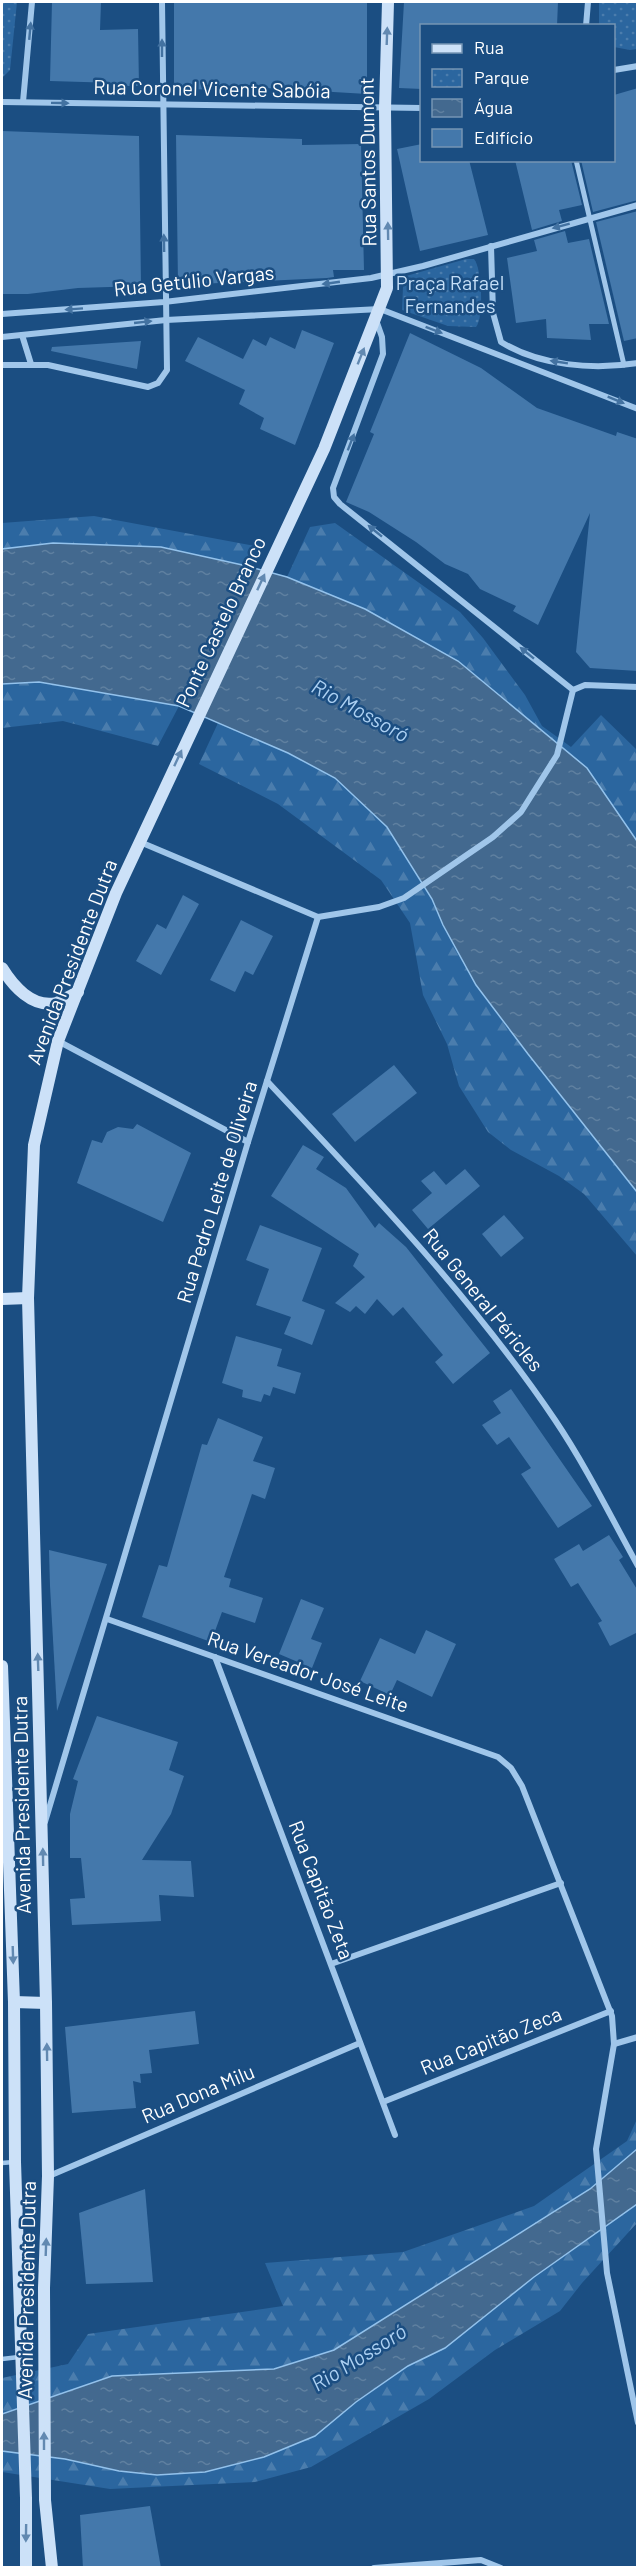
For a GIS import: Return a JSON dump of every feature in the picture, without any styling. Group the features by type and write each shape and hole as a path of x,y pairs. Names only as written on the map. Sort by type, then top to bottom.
{"main road":[{"name":"Rua Santos Dumont","path":"324,449 387,288 385,109 388,2"},
{"name":"Ponte Castelo Branco","path":"153,811 324,449"},
{"name":"Avenida Presidente Dutra","path":"52,2568 45,2500 44,2368 48,2176 46,2003 28,1298 34,1145 58,1041 153,811"},
{"path":"2,968 9,980 27,997 44,1003 57,1002 78,992"},
{"path":"2,1299 28,1298"},
{"name":"Avenida Presidente Dutra","path":"2,1666 6,1869 14,2002 15,2162 26,2498 26,2568"},
{"path":"14,2002 46,2003"}],"street":[{"path":"23,102 32,2"},
{"path":"2,365 31,364 70,369 148,387 154,385 167,369 164,302 162,2"},
{"path":"586,24 588,2"},
{"path":"615,70 638,66"},
{"name":"Rua Coronel Vicente Sabóia","path":"2,102 420,108"},
{"path":"576,162 624,365"},
{"name":"Rua Getúlio Vargas","path":"2,314 164,302 316,285 388,274 638,205"},
{"path":"491,246 493,313 501,342 518,353 537,359 597,367 638,363"},
{"path":"378,314 638,409"},
{"name":"Rua Getúlio Vargas","path":"2,337 166,320 378,314"},
{"name":"Rua Santos Dumont","path":"378,314 383,354 333,488 334,497 573,690"},
{"path":"22,335 31,364"},
{"path":"139,842 318,917 379,907 404,898 493,837 520,812 557,755 573,690 592,684 638,687"},
{"name":"Rua Pedro Leite de Oliveira","path":"42,1831 248,1142 318,917"},
{"path":"58,1041 248,1142"},
{"name":"Rua General Péricles","path":"267,1081 411,1237 496,1340 556,1422 638,1566"},
{"name":"Rua Vereador José Leite","path":"107,1619 498,1757 511,1768 522,1786 561,1883"},
{"name":"Rua Capitão Zeta","path":"215,1657 395,2135"},
{"path":"331,1964 561,1883 611,2011 614,2044 596,2149 607,2273 638,2423"},
{"name":"Rua Capitão Zeca","path":"383,2102 611,2011"},
{"path":"614,2044 638,2037"},
{"name":"Rua Dona Milu","path":"48,2176 360,2043"},
{"path":"374,2568 482,2560 499,2566"}],"lane":[{"path":"2,2163 15,2162"},
{"path":"2,2359 22,2362"}],"green space":[{"path":"2,2 17,2 10,70 2,78"},
{"path":"599,2 637,2 637,49 615,47 615,24 599,24"},
{"name":"Praça Rafael Fernandes","path":"466,259 474,259 479,272 481,304 479,322 476,327 448,326 402,310 406,276"},
{"path":"94,516 255,546 247,566 161,547 53,543 2,549 2,523"},
{"path":"335,523 460,612 483,638 525,695 542,726 571,747 601,715 637,750 637,841 587,768 287,577 310,527"},
{"path":"39,682 179,706 158,746 63,721 2,728 2,684"},
{"path":"218,723 288,753 335,778 387,827 432,899 443,925 476,985 637,1192 637,1256 584,1194 559,1176 511,1150 488,1132 459,1086 447,1044 423,995 410,923 381,880 278,804 199,764"},
{"path":"637,2119 637,2149 590,2189 334,2350 274,2369 112,2376 2,2414 2,2378 68,2364 88,2334 283,2306 265,2263 403,2252 534,2206 627,2141"},
{"path":"637,2204 637,2223 582,2283 560,2311 495,2350 429,2399 311,2467 255,2482 110,2489 2,2472 2,2451 65,2459 119,2471 205,2472 264,2457 315,2436 356,2402 408,2366 445,2348 534,2277"}],"water":[{"name":"Rio Mossoró","path":"53,543 161,547 287,577 365,609 458,661 587,768 637,841 637,1192 476,985 443,925 432,899 387,827 335,778 288,753 179,706 39,682 2,684 2,549"},
{"name":"Rio Mossoró","path":"637,2149 637,2204 534,2277 445,2348 408,2366 356,2402 315,2436 264,2457 205,2472 157,2475 119,2471 65,2459 2,2451 2,2414 112,2376 274,2369 334,2350 590,2189"}],"building":[{"path":"52,2 101,2 100,30 138,29 139,86 50,81"},
{"path":"174,2 367,2 367,94 266,88 174,89"},
{"path":"404,2 558,2 557,24 420,24 420,89 399,88"},
{"path":"638,88 638,200 593,212 581,162 615,162 615,95"},
{"path":"2,131 139,136 141,286 2,294"},
{"path":"176,135 302,139 302,145 361,144 364,270 333,270 334,277 327,278 178,285"},
{"path":"420,144 420,162 470,162 488,235 420,251 397,149"},
{"path":"515,162 571,162 582,205 559,210 562,221 532,230"},
{"path":"638,211 638,338 624,341 596,222"},
{"path":"565,231 568,243 589,239 609,324 589,324 591,340 547,338 546,319 516,323 507,258 537,251 534,240"},
{"path":"302,330 334,343 295,445 260,429 264,418 239,404 245,390 185,361 198,337 243,359 253,339 266,346 270,337 295,349"},
{"path":"410,333 481,368 537,408 616,436 617,432 638,439 638,671 590,668 576,652 590,513 538,625 513,611 516,606 480,589 468,574 445,564 369,512 346,502 374,434 370,432"},
{"path":"141,341 137,369 51,351 52,347"},
{"path":"183,895 199,904 161,975 136,961 157,924 166,929"},
{"path":"241,920 273,936 253,975 245,971 235,992 210,980"},
{"path":"394,1065 417,1093 355,1142 332,1114"},
{"path":"137,1124 191,1153 163,1222 77,1183 92,1140 102,1143 107,1132 118,1127 133,1129"},
{"path":"303,1145 324,1157 316,1169 346,1188 375,1228 379,1223 406,1247 490,1353 453,1384 435,1362 443,1355 403,1307 393,1316 377,1299 365,1314 356,1306 350,1312 335,1303 365,1277 353,1266 359,1254 271,1196"},
{"path":"465,1169 480,1186 428,1229 412,1210 432,1193 421,1181 434,1171 446,1185"},
{"path":"504,1215 524,1238 501,1257 482,1234"},
{"path":"260,1225 322,1248 302,1301 325,1310 312,1345 284,1334 291,1317 256,1305 269,1269 246,1260"},
{"path":"236,1336 282,1349 277,1366 301,1373 295,1394 273,1387 270,1396 264,1394 261,1402 242,1397 243,1390 222,1383"},
{"path":"511,1389 592,1506 558,1528 521,1474 531,1468 509,1437 497,1445 482,1425 501,1413 493,1401"},
{"path":"218,1418 263,1437 253,1461 275,1468 265,1499 252,1494 224,1577 231,1579 229,1587 263,1598 255,1623 222,1612 211,1642 142,1617 159,1565 167,1567 202,1444 207,1445"},
{"path":"609,1535 623,1557 619,1560 638,1591 638,1632 610,1646 598,1623 602,1621 578,1583 571,1587 554,1559 579,1544 583,1551"},
{"path":"49,1550 107,1564 57,1711 50,1586"},
{"path":"301,1599 324,1608 311,1639 322,1643 312,1668 279,1654"},
{"path":"426,1630 456,1644 432,1697 397,1680 390,1695 360,1681 380,1638 415,1654"},
{"path":"97,1716 178,1742 169,1770 184,1776 171,1814 142,1860 191,1861 194,1897 159,1895 161,1921 72,1925 70,1899 85,1898 81,1858 70,1858 70,1814 78,1781 73,1779"},
{"path":"195,2011 199,2044 149,2050 152,2073 140,2074 141,2083 133,2081 136,2108 72,2113 65,2027"},
{"path":"145,2189 153,2282 86,2284 79,2213"},
{"path":"150,2506 161,2568 83,2568 80,2515"}]}
